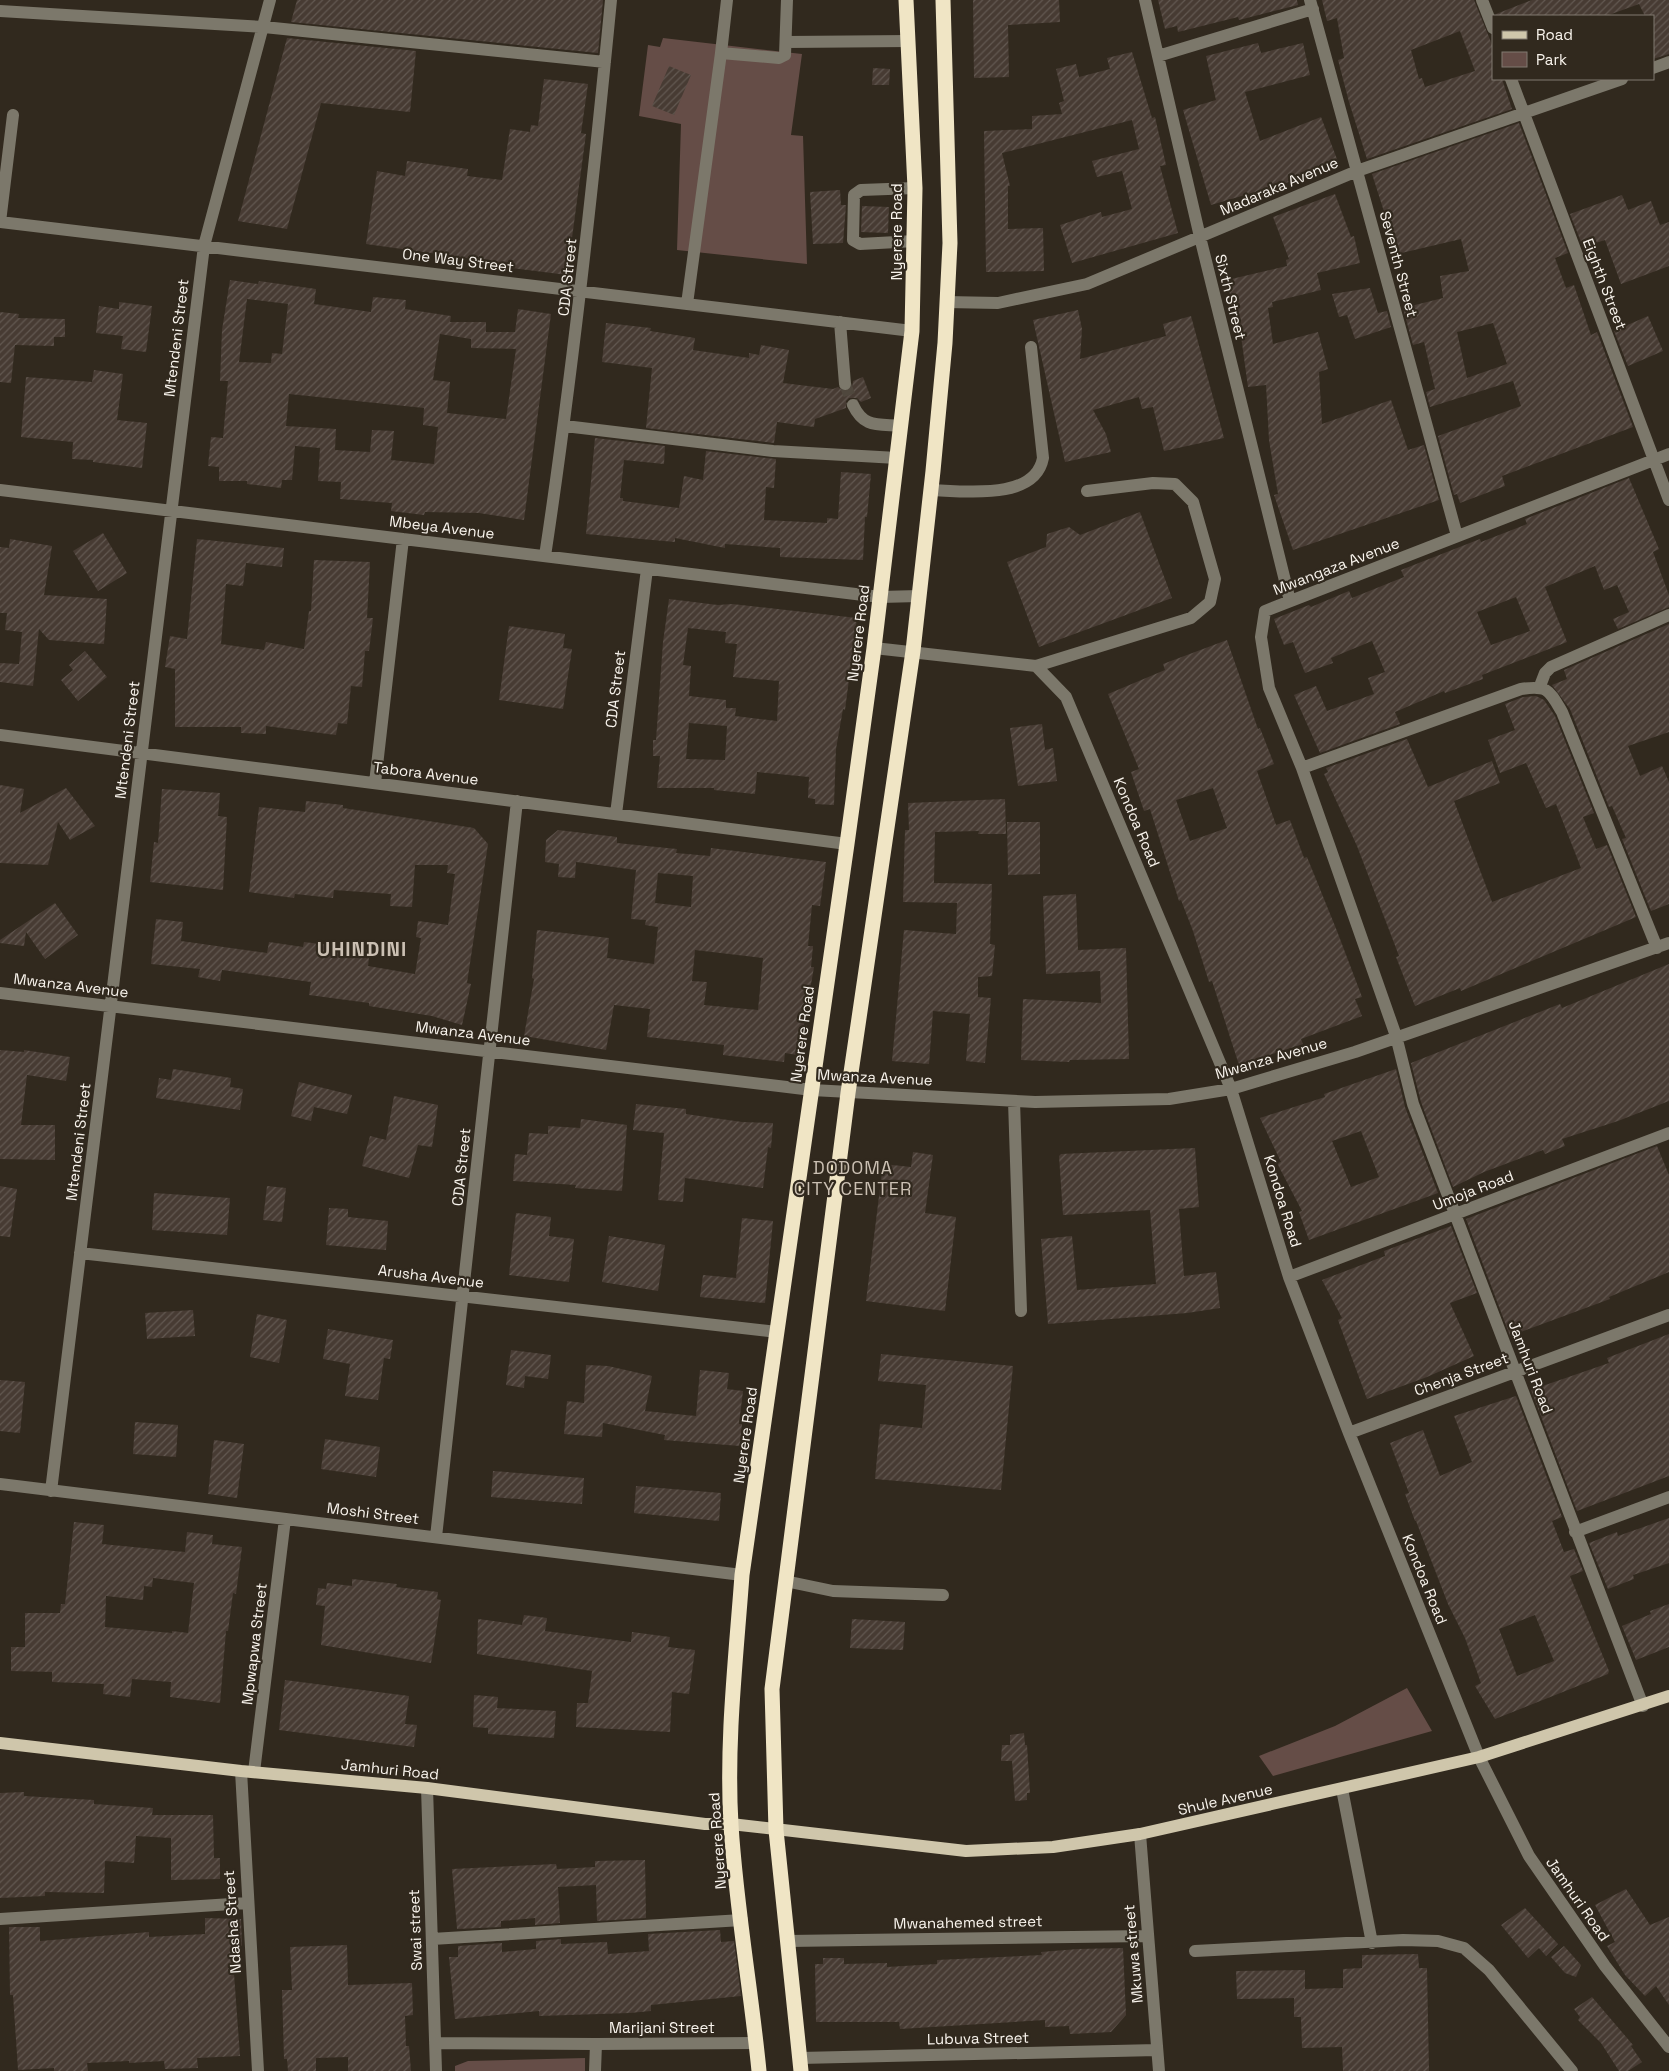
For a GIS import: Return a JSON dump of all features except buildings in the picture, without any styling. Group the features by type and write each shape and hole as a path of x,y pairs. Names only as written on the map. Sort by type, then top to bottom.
{"highway":[{"name":"Nyerere Road","path":"759,2071 731,1824 730,1742 742,1575 874,648 912,331 915,188 906,0"},
{"path":"801,2064 776,1830 772,1689 848,1092 913,651 932,490 945,343 950,243 943,0"}],"main road":[{"name":"Shule Avenue","path":"776,1830 966,1851 1053,1847 1140,1834 1342,1790 1479,1757 1643,1706 1669,1696"},
{"name":"Jamhuri Road","path":"0,1743 241,1771 427,1788 705,1824 731,1824 776,1830"}],"street":[{"name":"Mtendeni Street","path":"51,1490 204,246 270,0"},
{"name":"CDA Street","path":"545,556 565,426 582,292 611,0"},
{"path":"687,304 727,0"},
{"path":"721,53 779,58 785,55 787,0"},
{"name":"Sixth Street","path":"1145,0 1200,237 1290,601"},
{"path":"1482,0 1492,25"},
{"path":"1158,56 1311,4"},
{"name":"Seventh Street","path":"1311,4 1456,536"},
{"path":"0,11 264,27 605,62"},
{"path":"786,42 909,41"},
{"path":"1654,68 1669,62"},
{"name":"Eighth Street","path":"1512,80 1669,500"},
{"name":"Madaraka Avenue","path":"946,302 998,304 1087,284 1357,171 1619,80"},
{"path":"0,222 13,115"},
{"path":"915,188 861,190 854,195 853,240 860,244 915,241"},
{"name":"One Way Street","path":"0,222 912,331"},
{"path":"840,322 844,384"},
{"path":"932,490 1010,489 1024,485 1041,469 1043,458 1031,347"},
{"path":"853,405 859,417 865,422 900,426"},
{"path":"565,426 773,451 897,458"},
{"name":"Mwangaza Avenue","path":"1396,1036 1302,768 1269,688 1261,638 1265,611 1669,454"},
{"path":"874,648 1036,666 1191,618 1210,602 1215,579 1193,502 1175,484 1153,483 1087,491"},
{"name":"Mbeya Avenue","path":"0,490 880,597 918,596"},
{"path":"375,783 403,539"},
{"name":"CDA Street","path":"616,814 647,569"},
{"path":"1540,686 1545,673 1551,667 1669,615"},
{"name":"Kondoa Road","path":"1036,666 1066,697 1231,1089 1289,1277 1349,1433 1479,1757"},
{"path":"1302,768 1521,689 1540,686 1550,692 1562,712 1663,945"},
{"name":"Tabora Avenue","path":"0,735 847,844"},
{"name":"CDA Street","path":"436,1537 517,801"},
{"name":"Mwanza Avenue","path":"0,993 812,1090 1014,1101 1169,1099 1231,1089 1355,1052 1396,1036 1663,945"},
{"name":"Jamhuri Road","path":"1396,1036 1413,1104 1643,1706"},
{"path":"1014,1101 1021,1311"},
{"name":"Umoja Road","path":"1289,1277 1669,1133"},
{"name":"Arusha Avenue","path":"80,1253 777,1332"},
{"name":"Chenja Street","path":"1349,1433 1669,1315"},
{"name":"Moshi Street","path":"0,1484 742,1575"},
{"path":"1575,1532 1669,1497"},
{"name":"Mpwapwa Street","path":"254,1772 285,1519"},
{"path":"785,1581 833,1591 943,1595"},
{"name":"Jamhuri Road","path":"1479,1757 1529,1856 1605,1966 1669,2047"},
{"name":"Ndasha Street","path":"241,1771 258,2071"},
{"name":"Swai street","path":"427,1788 436,2071"},
{"path":"1342,1790 1372,1943"},
{"name":"Mkuwa street","path":"1140,1834 1159,2071"},
{"path":"0,1919 247,1903"},
{"path":"432,1939 742,1920"},
{"name":"Mwanahemed street","path":"788,1941 1148,1936"},
{"path":"1195,1951 1438,1941 1464,1948 1489,1970 1572,2071"},
{"path":"435,2043 596,2044"},
{"name":"Marijani Street","path":"595,2071 596,2044 756,2043"},
{"name":"Lubuva Street","path":"801,2064 1158,2050"}],"green space":[{"path":"663,38 802,54 791,135 803,136 807,264 677,250 681,124 639,116 648,45 660,47"},
{"path":"1407,1688 1432,1731 1273,1776 1259,1756 1335,1726"},
{"path":"585,2058 585,2071 455,2071 455,2066 468,2061"}],"tunnel":[{"path":"845,384 853,405"}],"district":[{"name":"UHINDINI","path":"362,949"},
{"name":"DODOMA CITY CENTER","path":"853,1177"}]}
